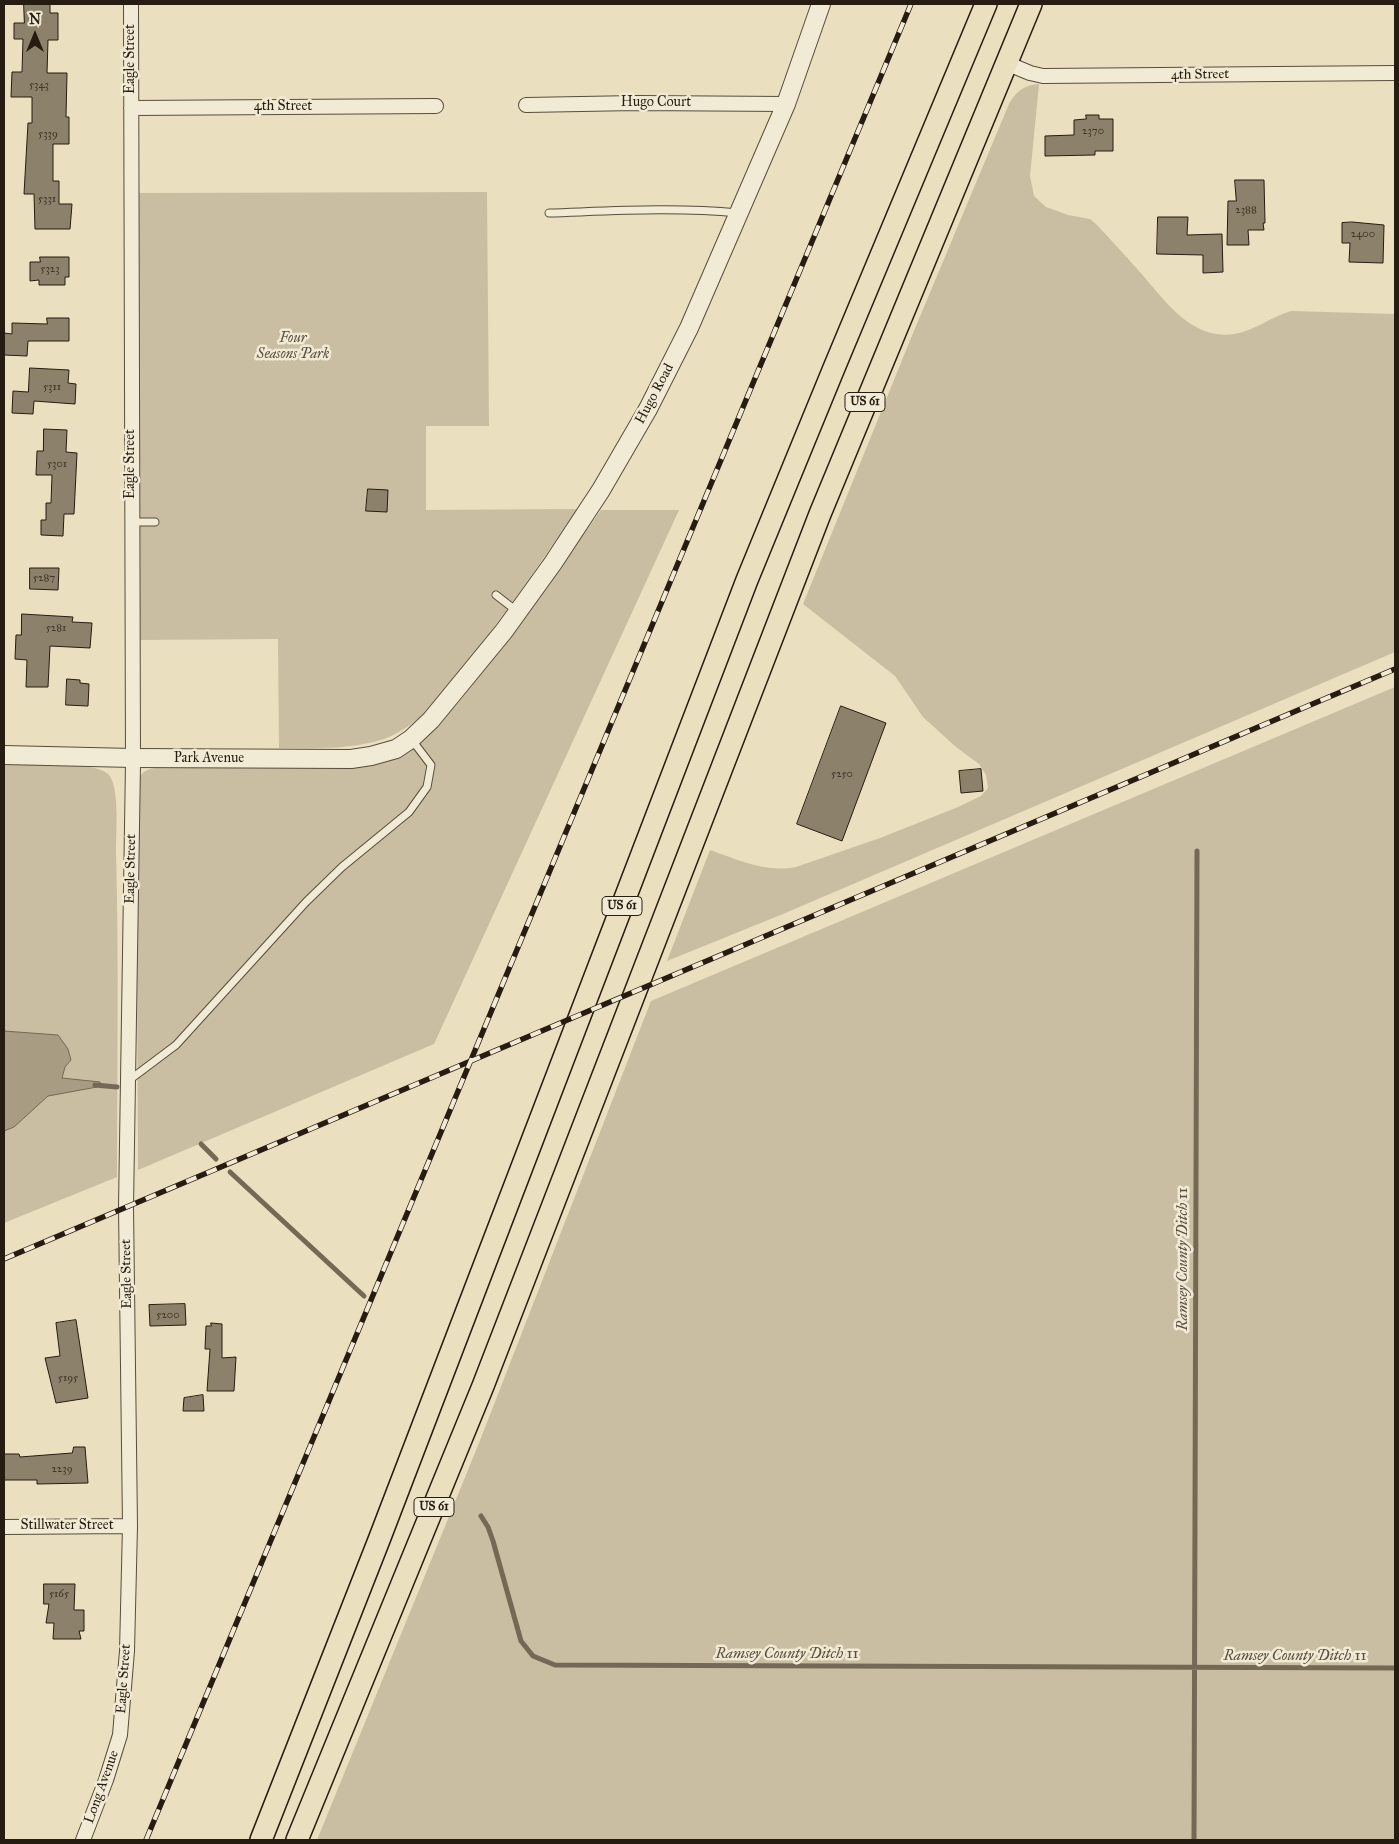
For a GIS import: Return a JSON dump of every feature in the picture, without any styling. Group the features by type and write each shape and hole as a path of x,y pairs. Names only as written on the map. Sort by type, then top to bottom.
{"main road":[{"name":"US 61","path":"261,1840 379,1540 748,580 826,385 986,4"},
{"name":"US 61","path":"297,1840 479,1395 823,505 1031,4"}],"street":[{"name":"Eagle Street","path":"120,1734 127,1651 130,1526 126,1208 133,758 131,4"},
{"name":"Hugo Road","path":"411,739 431,720 518,612 601,490 648,409 689,328 786,104 822,4"},
{"name":"4th Street","path":"1006,63 1043,76 1395,72"},
{"name":"Hugo Court","path":"526,105 636,103 786,104"},
{"name":"4th Street","path":"131,108 436,106"},
{"name":"Park Avenue","path":"4,755 133,758 351,759 371,756 396,748 411,739"},
{"name":"Stillwater Street","path":"4,1527 130,1526"},
{"name":"Long Avenue","path":"82,1840 106,1780 120,1734"}],"lane":[{"path":"549,213 705,210 739,213"},
{"path":"132,522 155,522"},
{"path":"496,595 518,612"},
{"path":"128,1081 176,1045 306,902 342,867 409,812 427,787 431,765 411,739"}],"green space":[{"path":"1039,84 1030,176 1034,196 1046,207 1068,215 1090,219 1123,253 1168,305 1191,324 1204,331 1234,334 1249,330 1291,311 1395,314 1395,652 783,914 667,961 710,850 762,867 796,867 880,838 958,807 981,796 988,788 986,775 979,764 956,747 923,717 895,676 803,604 1009,104 1021,90"},
{"name":"Four Seasons Park","path":"487,192 489,426 426,426 426,510 577,509 468,662 443,694 416,721 384,739 371,743 332,748 279,748 278,639 138,640 138,193"},
{"path":"601,510 679,510 434,1044 138,1170 136,784 140,776 149,770 162,767 351,768 382,763 407,752 430,733 458,703 503,646"},
{"path":"1395,687 1395,1840 317,1840 479,1443 651,1001"},
{"path":"59,764 89,767 108,774 112,780 116,799 118,974 117,1177 4,1223 4,765"}],"shaded area":[{"path":"4,1031 58,1035 68,1049 71,1060 65,1067 62,1078 100,1082 101,1085 48,1096 14,1127 4,1131"}],"building":[{"path":"24,4 50,4 50,13 58,13 58,40 48,40 47,73 67,73 66,117 69,117 69,144 53,144 53,181 59,181 59,204 72,204 70,229 35,229 34,194 24,194 28,123 32,123 32,97 11,97 12,72 22,72 23,39 14,39 14,23 24,23"},
{"path":"1086,115 1099,115 1099,119 1113,119 1113,151 1095,151 1095,155 1045,156 1045,136 1074,135 1074,120 1086,119"},
{"path":"1235,180 1264,180 1264,230 1248,230 1249,245 1227,245 1228,201 1236,201"},
{"path":"1158,217 1188,217 1187,235 1222,234 1223,272 1203,273 1203,255 1157,254"},
{"path":"1342,223 1384,225 1383,263 1349,262 1350,243 1342,243"},
{"path":"40,257 69,257 69,277 65,277 65,285 39,285 39,280 30,281 30,262 40,262"},
{"path":"47,318 69,318 69,341 28,341 27,356 4,355 4,333 12,334 12,323 47,324"},
{"path":"30,368 69,370 68,383 76,384 75,404 34,401 33,414 12,413 13,391 28,392"},
{"path":"44,429 67,430 66,452 77,453 74,514 64,514 63,536 41,535 41,520 46,520 46,503 51,503 52,475 36,475 37,451 43,451"},
{"path":"368,489 388,490 387,512 366,511"},
{"path":"30,568 59,568 58,590 30,589"},
{"path":"22,614 73,617 72,622 92,623 90,648 50,646 48,687 26,687 27,660 15,659 16,635 21,635"},
{"path":"67,679 80,680 80,683 89,684 88,706 66,705"},
{"path":"841,706 886,723 842,841 797,824"},
{"path":"981,769 983,791 961,793 959,771"},
{"path":"185,1304 186,1325 150,1326 149,1305"},
{"path":"76,1320 88,1398 56,1403 45,1358 60,1356 56,1323"},
{"path":"211,1323 222,1324 222,1358 236,1357 234,1391 207,1391 210,1349 205,1349 206,1326 211,1326"},
{"path":"203,1395 204,1411 183,1411 184,1398"},
{"path":"74,1447 85,1447 88,1483 37,1484 37,1480 4,1480 4,1454 19,1454 20,1457 72,1453"},
{"path":"44,1584 75,1584 74,1610 84,1610 84,1631 79,1631 81,1639 53,1639 54,1623 46,1623 49,1604 44,1604"}],"waterway":[{"name":"Ramsey County Ditch 11","path":"1194,1840 1197,851"},
{"path":"95,1085 117,1087"},
{"path":"201,1144 216,1159"},
{"path":"230,1172 364,1296"},
{"name":"Ramsey County Ditch 11","path":"481,1516 488,1527 493,1541 521,1641 533,1656 555,1665 1395,1668"}],"railway":[{"path":"146,1840 911,4"},
{"path":"4,1259 1395,669"}]}
